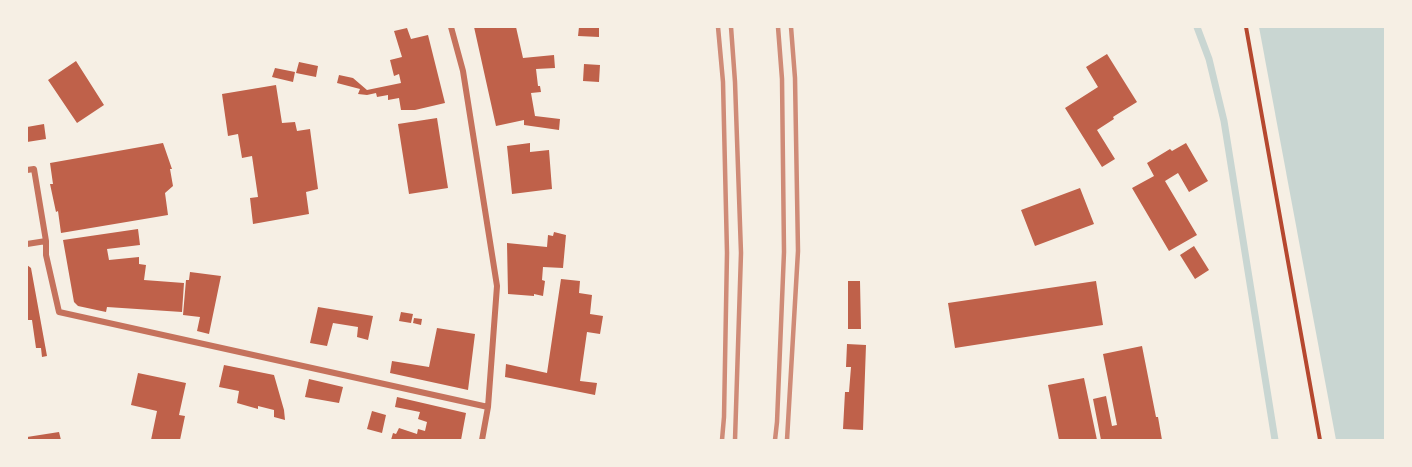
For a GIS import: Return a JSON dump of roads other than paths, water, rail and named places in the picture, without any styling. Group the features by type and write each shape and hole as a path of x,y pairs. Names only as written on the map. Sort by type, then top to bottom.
{"street":[{"path":"451,27 464,71 497,286 488,407 482,440"},
{"path":"30,170 59,312 488,407"},
{"path":"27,244 46,241"}],"waterway":[{"path":"1197,27 1209,59 1224,121 1275,440"}],"railway":[{"path":"718,27 723,82 727,253 722,440"},
{"path":"731,27 741,253 735,440"},
{"path":"775,440 784,252 782,79 778,27"},
{"path":"787,440 798,251 795,78 791,27"}]}
